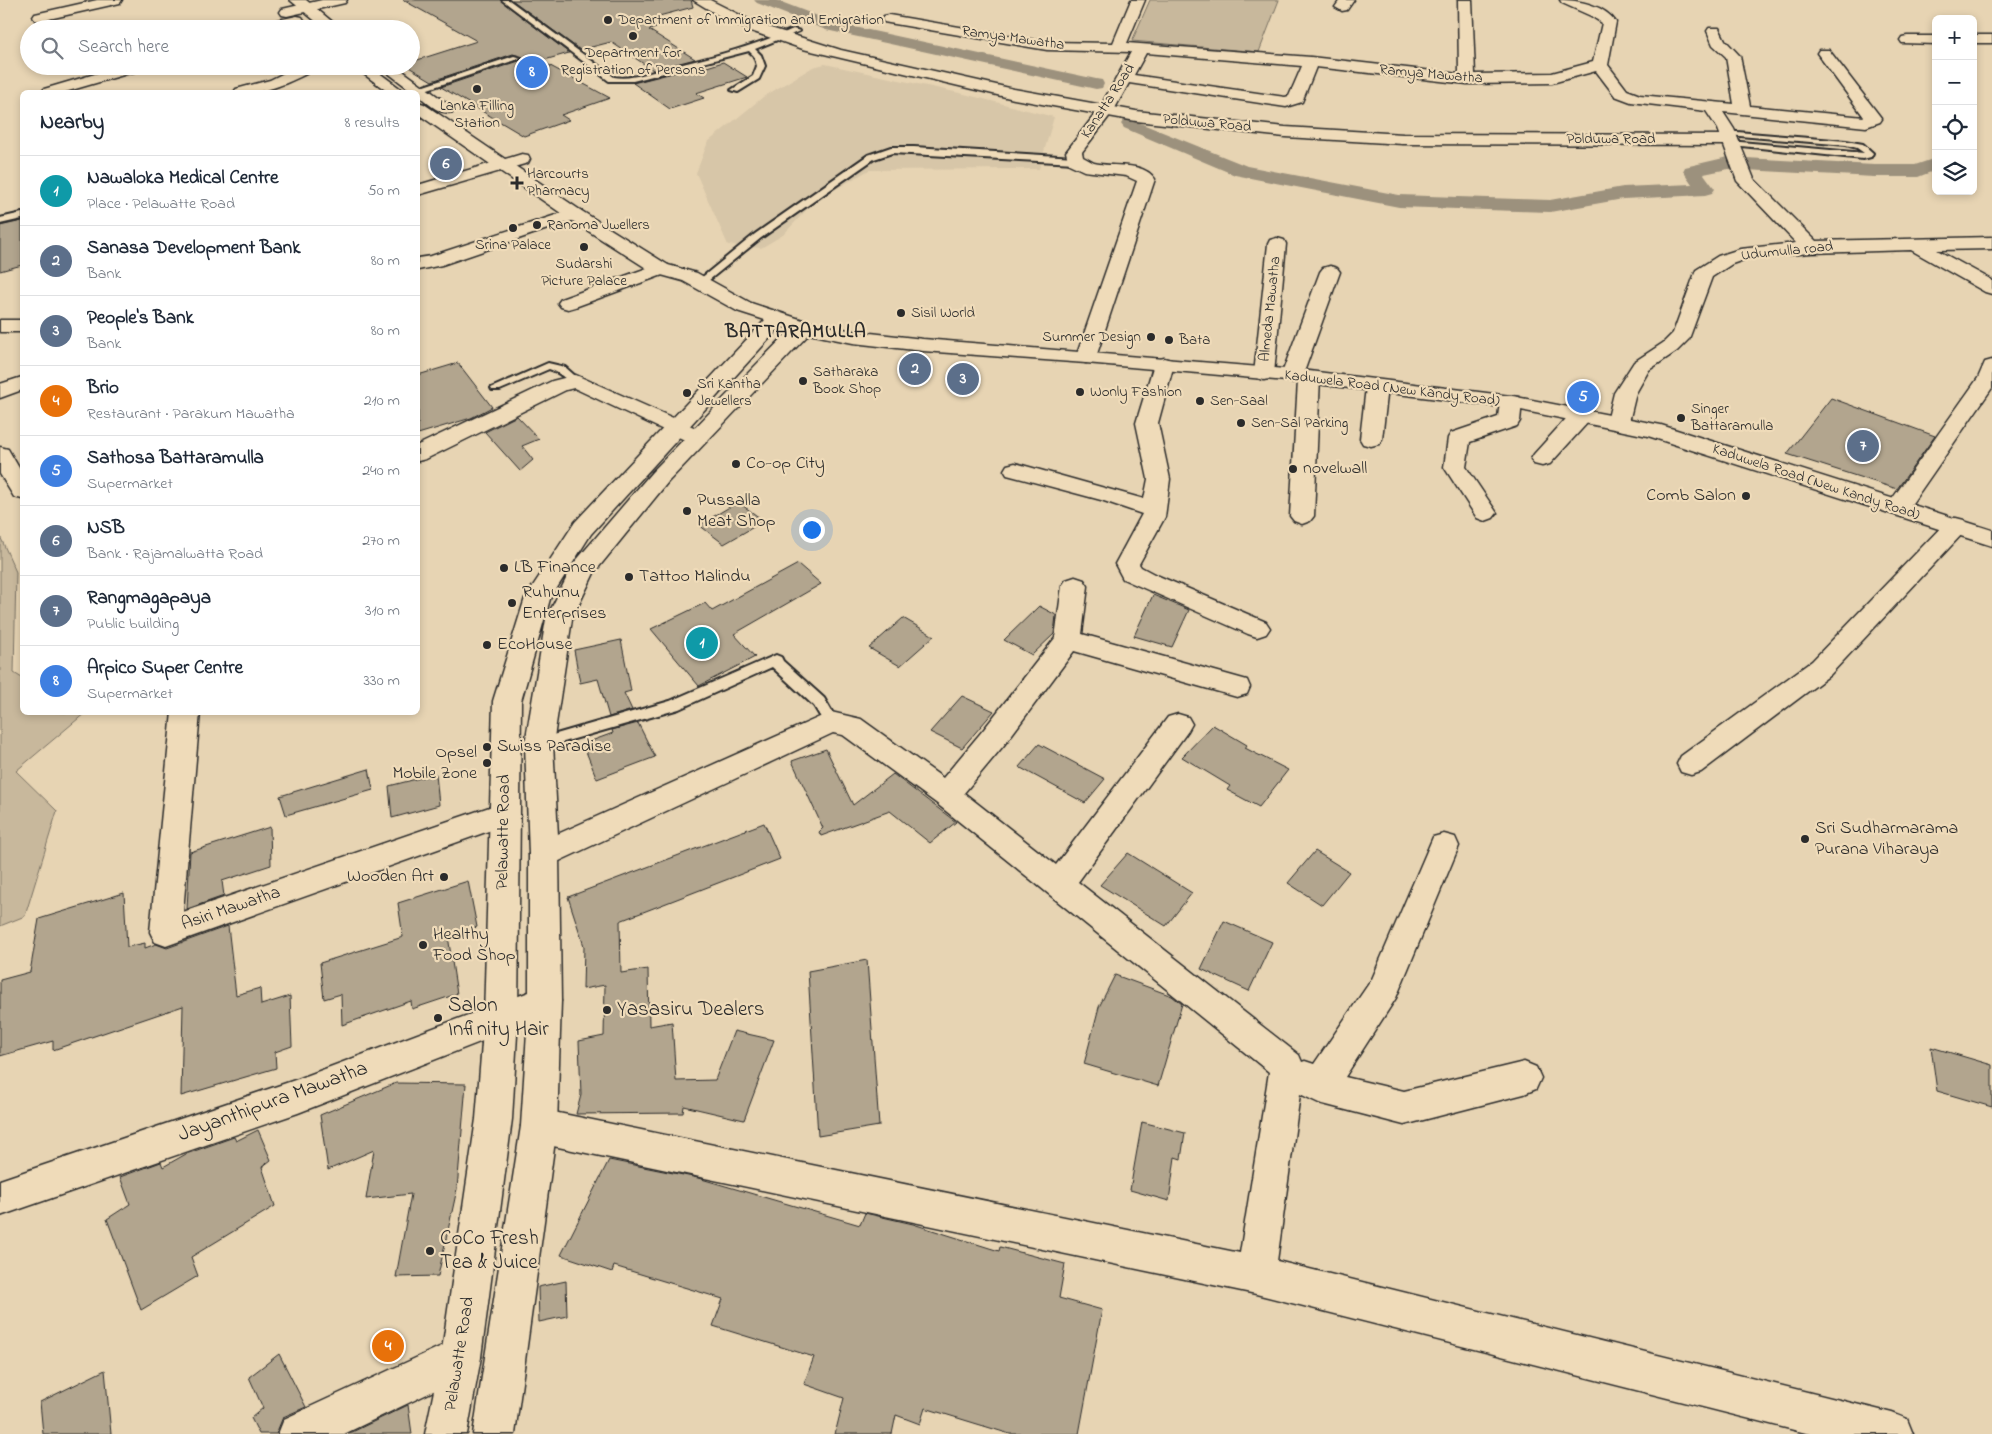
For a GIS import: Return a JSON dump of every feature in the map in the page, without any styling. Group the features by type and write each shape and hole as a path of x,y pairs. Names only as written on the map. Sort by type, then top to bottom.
{"street":[{"path":"40,17 115,0"},
{"path":"275,0 313,20"},
{"path":"281,20 340,0"},
{"name":"Polduwa Road","path":"700,0 722,13 781,38 826,51 998,91 1109,105"},
{"name":"Polduwa Road","path":"727,0 740,8 796,31 839,43 1109,105 1166,120 1356,137 1732,146"},
{"path":"1118,48 1138,0"},
{"path":"1465,0 1467,78"},
{"path":"1567,0 1596,13 1609,22 1600,65 1621,93 1637,99 1866,122 1874,119 1824,54"},
{"name":"Ramya Mawatha","path":"889,19 1047,46 1141,48 1311,62 1467,78 1552,78 1600,65"},
{"path":"1714,31 1718,42 1733,56 1744,109"},
{"path":"1977,39 1992,39"},
{"path":"1907,40 1932,40"},
{"name":"Kanatta Road","path":"1075,156 1109,105 1141,48"},
{"path":"1124,78 1286,102 1296,99 1311,62"},
{"path":"57,90 108,75"},
{"path":"249,90 291,75"},
{"path":"373,75 394,90"},
{"path":"398,75 419,90"},
{"path":"420,91 539,169"},
{"path":"1712,108 1732,146 1746,181 1810,247"},
{"path":"420,111 504,165 574,214 661,269 695,280"},
{"path":"1075,156 1088,166 1139,174 1146,179 1086,357"},
{"path":"420,189 522,158"},
{"path":"420,264 435,261 574,214"},
{"path":"637,235 678,262 695,280"},
{"path":"1912,243 1992,288"},
{"name":"Udumulla road","path":"1618,422 1626,393 1641,366 1670,347 1682,335 1703,274 1725,260 1747,253 1810,247 1912,243 1992,243"},
{"name":"Almeda Mawatha","path":"1264,374 1277,244"},
{"path":"568,303 661,269"},
{"path":"1302,516 1300,377 1330,272"},
{"name":"Kaduwela Road (New Kandy Road)","path":"695,280 744,307 777,319 804,327 853,337 923,345 1086,357 1300,377 1511,402 1618,422 1653,430 1992,538"},
{"path":"744,307 763,353 853,337"},
{"name":"Pelawatte Road","path":"763,353 777,319"},
{"path":"0,326 20,326"},
{"name":"Pelawatte Road","path":"446,1434 461,1357 494,1119 501,1018 507,701 538,598 583,528 687,433 763,353 804,327"},
{"path":"1164,364 1146,423 1159,479 1153,517 1127,564 1132,573 1256,628"},
{"path":"1898,508 1988,378 1992,366"},
{"path":"420,453 560,384 576,381 687,433"},
{"path":"0,392 20,383"},
{"path":"1371,439 1377,387"},
{"path":"1486,512 1455,467 1459,438 1509,421 1511,402"},
{"path":"1542,459 1582,416"},
{"name":"Pelawatte Road","path":"494,1434 539,1126 545,1001 544,854 538,744 559,619 583,569 660,477 687,433"},
{"path":"0,454 20,489"},
{"path":"1015,470 1109,495 1154,510"},
{"path":"1691,764 1821,668 1956,526"},
{"path":"946,795 994,737 1068,640 1075,586"},
{"path":"1068,640 1237,688"},
{"name":"Asiri Mawatha","path":"186,715 166,932 504,814"},
{"path":"544,854 831,722 851,726 946,795 1287,1066 1319,1087 1404,1108 1524,1078"},
{"path":"1059,884 1178,724"},
{"path":"1319,1087 1384,988 1444,846"},
{"name":"Jayanthipura Mawatha","path":"0,1198 298,1096 545,1001"},
{"path":"1256,1276 1287,1066"},
{"path":"539,1126 1256,1276 1892,1434"},
{"path":"299,1434 461,1357"}],"lane":[{"path":"504,0 612,79 619,80 633,79 749,47 781,38 796,31"},
{"path":"735,90 756,77 761,66 757,55 749,47"},
{"path":"419,90 517,58"},
{"path":"1846,143 1860,146 1869,153 1863,156 1732,146 1846,143"},
{"path":"695,280 871,157 891,150 1075,156"},
{"path":"0,221 20,216"},
{"path":"496,388 548,366 561,369 576,381"},
{"path":"538,744 674,705 776,660 776,663 819,702 831,722"}],"shaded area":[{"path":"1150,0 1279,0 1259,52 1132,41"},
{"path":"825,64 964,94 1054,117 1039,169 869,170 815,201 783,235 761,248 728,245 696,173 708,142 763,97 813,67"},
{"path":"0,536 16,572 14,673 20,677 20,715 83,715 16,771 57,811 25,916 0,926"}],"building":[{"path":"403,0 500,0 569,53 541,61 610,98 561,115 569,120 524,136 441,87 522,60 523,57 513,54 432,81 420,74 420,59 477,41"},
{"path":"512,0 691,0 693,7 644,20 656,28 649,30 695,59 653,70 611,42 580,50"},
{"path":"723,62 747,77 696,93 704,98 670,109 633,83 704,65 707,67"},
{"path":"20,221 20,266 0,271 0,226"},
{"path":"458,363 492,407 471,418 420,433 420,374"},
{"path":"1831,398 1935,436 1897,489 1787,454"},
{"path":"517,416 539,439 522,446 533,460 520,471 485,432"},
{"path":"738,502 764,521 724,544 699,525"},
{"path":"798,564 821,584 734,634 755,657 699,686 651,629 705,603 712,611"},
{"path":"1153,595 1189,610 1172,647 1134,636"},
{"path":"1039,606 1056,615 1054,634 1032,655 1004,640"},
{"path":"903,618 934,636 900,666 869,648"},
{"path":"621,640 631,691 624,693 632,710 609,717 598,679 580,683 574,650"},
{"path":"962,696 994,711 962,748 930,732"},
{"path":"638,723 655,757 597,779 583,744 613,733 612,730"},
{"path":"1213,725 1247,745 1245,748 1288,770 1259,807 1227,790 1230,786 1182,757"},
{"path":"1039,744 1105,779 1085,803 1019,767"},
{"path":"826,749 853,805 893,774 956,822 930,843 890,811 821,836 819,832 823,828 792,761"},
{"path":"369,769 373,790 286,815 280,796"},
{"path":"436,774 439,805 392,818 389,786"},
{"path":"764,823 780,859 620,921 621,973 648,969 649,1026 672,1022 676,1081 715,1080 734,1031 774,1040 744,1120 684,1106 683,1113 576,1114 581,1095 579,1041 604,1036 605,985 583,989 584,946 568,897"},
{"path":"270,827 271,865 222,881 224,896 187,909 190,852"},
{"path":"1315,851 1349,872 1322,905 1288,883"},
{"path":"1128,853 1192,893 1166,926 1100,885"},
{"path":"468,881 477,927 448,936 457,994 412,1009 411,1001 342,1025 341,994 324,999 320,963 403,937 398,903"},
{"path":"124,893 127,947 145,943 145,948 156,944 167,948 228,926 236,995 260,988 261,1005 290,996 292,1046 275,1052 276,1068 181,1096 183,1006 53,1050 53,1041 0,1056 0,980 30,972 39,919"},
{"path":"1224,921 1272,942 1249,991 1201,969"},
{"path":"867,960 879,1126 818,1136 808,971"},
{"path":"1115,975 1172,996 1182,1004 1158,1086 1084,1064 1099,1007"},
{"path":"1931,1047 1992,1065 1992,1107 1937,1091"},
{"path":"396,1083 466,1084 457,1189 438,1276 396,1277 411,1194 366,1199 374,1150 328,1170 320,1115"},
{"path":"1142,1122 1185,1133 1181,1159 1175,1157 1169,1201 1130,1190"},
{"path":"258,1130 271,1160 262,1167 275,1206 191,1257 198,1276 141,1310 107,1219 130,1204 120,1177 161,1162 163,1167 186,1154 234,1137 236,1141"},
{"path":"609,1160 698,1178 860,1225 865,1213 913,1224 999,1251 1000,1247 1065,1264 1059,1298 1102,1310 1079,1434 1010,1434 925,1408 920,1424 896,1415 892,1434 835,1434 844,1398 804,1384 814,1357 713,1326 723,1299 614,1266 612,1272 561,1255"},
{"path":"566,1281 567,1316 539,1322 538,1287"},
{"path":"279,1354 306,1407 283,1417 276,1434 259,1434 251,1418 263,1408 249,1377"},
{"path":"105,1370 111,1434 43,1434 40,1402"},
{"path":"408,1405 412,1434 348,1434"}],"waterway":[{"path":"762,0 832,27 1096,84"},
{"path":"1130,124 1242,171 1399,201 1550,206 1623,193 1705,189 1692,171 1728,163 1874,171 1918,171 1932,165"}],"place":[{"name":"Department of Immigration and Emigration","path":"608,20"},
{"name":"Department for Registration of Persons","path":"633,36"},
{"name":"Arpico Super Centre","path":"532,72"},
{"name":"Lanka Filling Station","path":"477,89"},
{"name":"NSB","path":"446,164"},
{"name":"Harcourts Pharmacy","path":"517,183"},
{"name":"Ranoma Jwellers","path":"537,225"},
{"name":"Srina Palace","path":"513,228"},
{"name":"Sudarshi Picture Palace","path":"584,247"},
{"name":"Sisil World","path":"901,313"},
{"name":"Summer Design","path":"1151,337"},
{"name":"Bata","path":"1169,340"},
{"name":"Sanasa Development Bank","path":"915,369"},
{"name":"People's Bank","path":"963,379"},
{"name":"Satharaka Book Shop","path":"803,381"},
{"name":"Wonly Fashion","path":"1080,392"},
{"name":"Sri Kantha Jewellers","path":"687,393"},
{"name":"Sathosa Battaramulla","path":"1583,397"},
{"name":"Sen-Saal","path":"1200,401"},
{"name":"Singer Battaramulla","path":"1681,418"},
{"name":"Sen-Sal Parking","path":"1241,423"},
{"name":"Rangmagapaya","path":"1863,446"},
{"name":"Co-op City","path":"736,464"},
{"name":"novelwall","path":"1293,469"},
{"name":"Comb Salon","path":"1746,496"},
{"name":"Pussalla Meat Shop","path":"687,511"},
{"name":"LB Finance","path":"504,568"},
{"name":"Tattoo Malindu","path":"629,577"},
{"name":"Ruhunu Enterprises","path":"512,603"},
{"name":"Nawaloka Medical Centre","path":"702,643"},
{"name":"EcoHouse","path":"487,645"},
{"name":"Swiss Paradise","path":"487,747"},
{"name":"Opsel Mobile Zone","path":"487,763"},
{"name":"Sri Sudharmarama Purana Viharaya","path":"1805,839"},
{"name":"Wooden Art","path":"444,877"},
{"name":"Healthy Food Shop","path":"423,945"},
{"name":"Yasasiru Dealers","path":"607,1010"},
{"name":"Salon Infinity Hair","path":"438,1018"},
{"name":"CoCo Fresh Tea & Juice","path":"430,1251"},
{"name":"Brio","path":"388,1346"}],"district":[{"name":"BATTARAMULLA","path":"796,332"}]}
